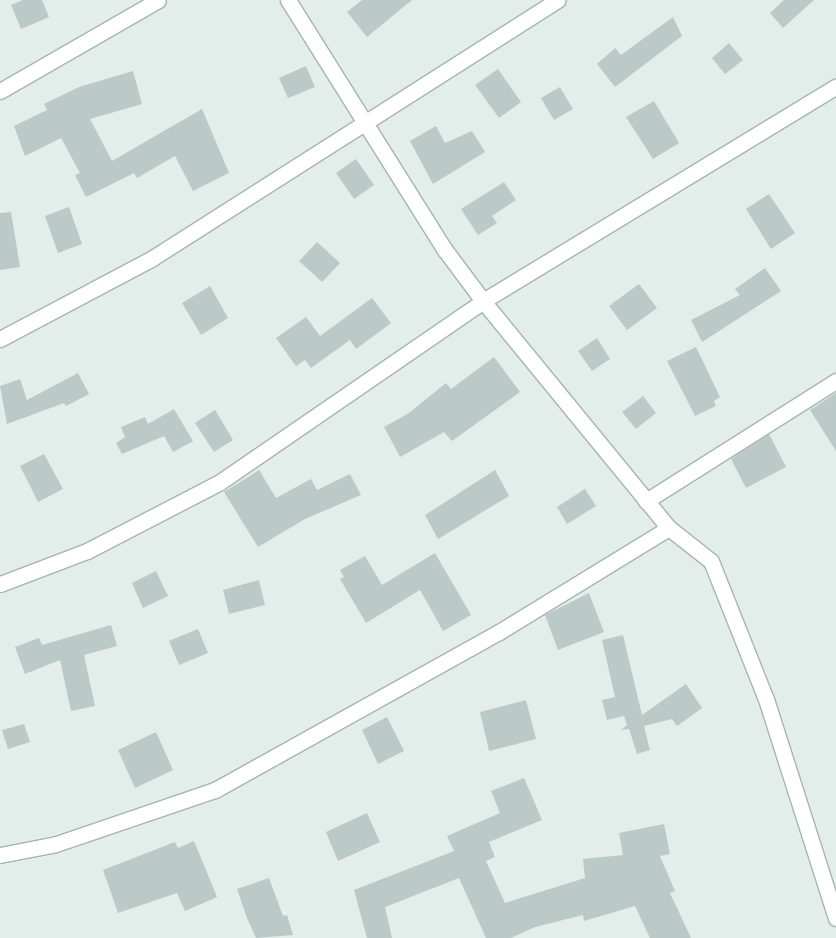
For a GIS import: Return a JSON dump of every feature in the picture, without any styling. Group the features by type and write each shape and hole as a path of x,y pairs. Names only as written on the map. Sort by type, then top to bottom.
{"street":[{"path":"0,91 158,0"},
{"path":"288,0 367,122 445,250 483,300 669,528 711,561 766,699 836,918"},
{"path":"0,339 151,259 557,0"},
{"path":"0,584 86,552 220,482 483,300 836,86"},
{"path":"646,501 836,381"},
{"path":"0,855 56,844 215,790 499,632 669,528"}],"building":[{"path":"23,0 42,0 49,17 21,29 11,5"},
{"path":"362,0 412,0 367,37 347,12"},
{"path":"784,0 814,0 783,28 770,13"},
{"path":"673,17 682,36 615,87 597,64 615,48 621,55"},
{"path":"729,43 743,60 725,74 712,58"},
{"path":"306,66 315,87 288,98 279,78"},
{"path":"498,69 521,102 499,118 475,85"},
{"path":"133,71 142,104 90,119 112,161 202,109 229,173 193,191 175,156 137,178 134,173 86,197 75,175 80,173 61,138 25,156 14,126 47,110 44,104 79,87"},
{"path":"560,87 573,109 554,120 541,98"},
{"path":"654,101 679,143 653,159 626,117"},
{"path":"436,126 445,143 472,131 485,152 433,184 410,141"},
{"path":"356,159 374,185 354,199 336,173"},
{"path":"504,182 516,200 492,216 497,223 478,235 461,209"},
{"path":"769,194 795,233 771,249 746,209"},
{"path":"69,207 82,244 58,253 45,216"},
{"path":"11,212 20,267 0,270 0,213"},
{"path":"317,242 340,263 322,282 299,261"},
{"path":"765,268 781,291 702,342 691,320 740,295 735,289"},
{"path":"639,284 657,308 627,330 609,306"},
{"path":"210,286 228,318 201,335 182,303"},
{"path":"372,298 391,323 356,349 350,340 311,368 305,360 296,366 276,338 306,317 320,336"},
{"path":"597,338 610,359 592,371 578,351"},
{"path":"696,347 720,397 714,401 716,406 695,416 667,361"},
{"path":"494,357 520,392 452,441 444,432 400,457 384,427 409,413 446,383 451,389"},
{"path":"78,373 89,394 66,406 64,403 7,424 0,386 20,379 27,400"},
{"path":"836,393 836,451 810,410"},
{"path":"643,396 656,413 636,429 622,412"},
{"path":"174,409 193,441 173,452 164,436 122,454 116,443 125,437 121,427 145,417 148,424"},
{"path":"215,410 233,440 214,452 195,423"},
{"path":"769,434 786,467 746,488 731,459"},
{"path":"44,454 63,489 38,502 20,466"},
{"path":"259,470 276,498 311,479 317,490 350,474 361,495 305,519 258,547 224,492"},
{"path":"495,470 509,496 438,539 425,515"},
{"path":"585,489 596,506 567,524 557,507"},
{"path":"435,553 471,615 443,631 420,590 366,623 340,579 344,577 340,570 365,556 382,585"},
{"path":"156,571 168,596 143,608 132,583"},
{"path":"259,580 265,605 229,614 223,590"},
{"path":"589,593 604,632 558,650 545,615"},
{"path":"111,625 117,646 84,655 95,706 71,711 60,660 25,674 15,647 39,638 42,645"},
{"path":"198,629 208,653 179,665 169,641"},
{"path":"623,635 642,715 686,684 702,708 677,726 672,719 644,726 650,750 637,754 629,729 621,730 627,725 624,716 607,720 602,700 615,697 602,640"},
{"path":"526,700 536,739 489,751 480,712"},
{"path":"387,717 404,751 378,764 362,730"},
{"path":"24,724 30,742 8,749 2,730"},
{"path":"156,732 173,770 135,788 118,750"},
{"path":"524,778 542,820 489,842 495,857 486,861 505,903 585,878 583,859 623,855 619,833 664,824 670,854 660,856 675,891 670,893 691,938 650,938 635,906 584,921 583,915 535,927 511,938 486,938 459,878 385,907 392,938 367,938 354,890 454,851 447,836 500,813 491,791"},
{"path":"367,813 380,842 338,861 326,832"},
{"path":"194,841 217,897 185,911 177,893 118,913 103,870 175,842 178,848"},
{"path":"269,878 283,916 287,915 293,935 256,938 247,918 237,889"}]}
